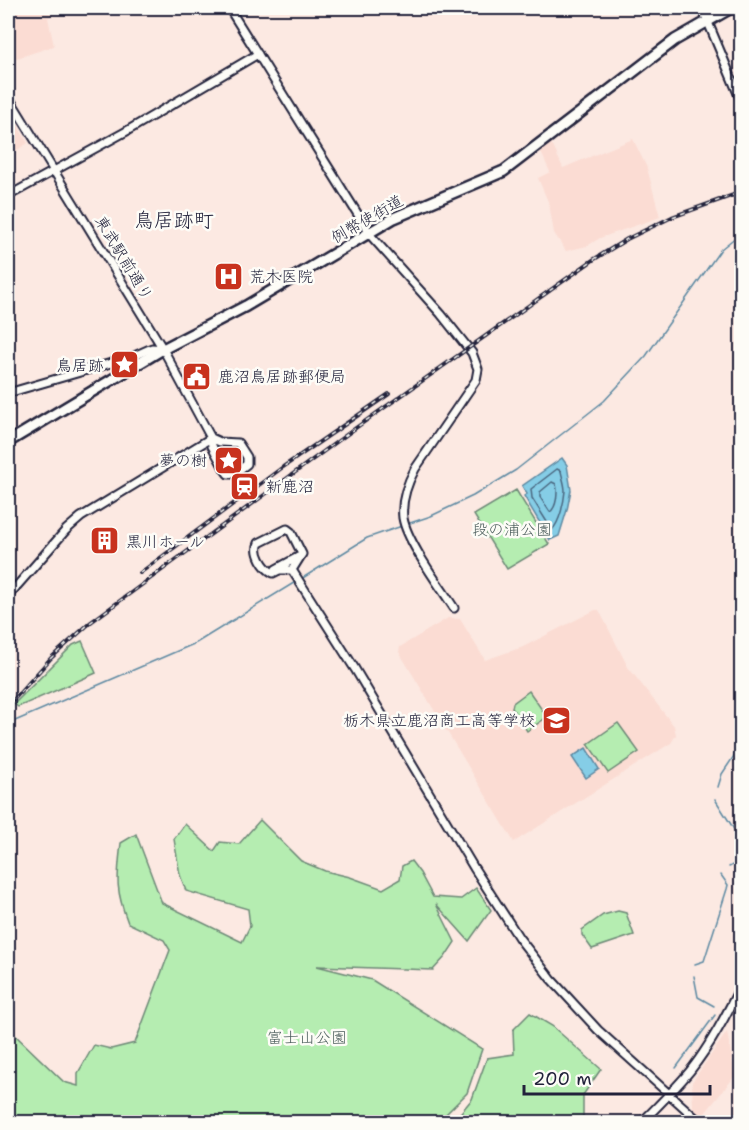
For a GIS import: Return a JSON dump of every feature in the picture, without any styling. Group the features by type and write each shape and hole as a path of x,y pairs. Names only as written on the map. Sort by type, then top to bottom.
{"highway":[{"name":"例幣使街道","path":"8,442 163,349 246,306 394,218 485,180 515,164 658,53 708,20 731,8"}],"street":[{"path":"229,8 369,232 472,353 478,369 476,380 411,477 406,490 403,517 408,532 454,608"},
{"path":"702,8 741,103"},
{"path":"8,196 258,54"},
{"name":"東武駅前通り","path":"8,96 163,349 211,438 216,454"},
{"path":"8,393 132,357 152,348 163,349"},
{"path":"8,596 66,530 81,517 211,438 238,444 247,457 247,464 234,474 228,474 216,454 222,442"},
{"path":"287,529 291,532 302,554 293,572 272,572 267,569 258,552 259,543 287,529"},
{"path":"272,572 297,557 301,549"},
{"path":"293,572 519,938 551,979 587,1018 700,1122"},
{"path":"642,1122 689,1072 709,1044 741,983"}],"shaded area":[{"path":"8,8 62,8 48,18 54,46 8,61"},
{"path":"8,109 28,143 8,156"},
{"path":"633,139 647,168 660,217 600,238 587,246 566,251 554,233 549,204 538,178 550,172 540,150 551,142 563,168"},
{"name":"栃木県立鹿沼商工高等学校","path":"599,610 628,667 674,726 676,735 671,743 514,842 399,652 400,647 448,618 460,619 485,660 523,647"},
{"path":"727,1032 735,1076 701,1118 693,1108 692,1082"}],"green space":[{"name":"段の浦公園","path":"516,490 549,544 507,569 474,515"},
{"path":"82,641 96,673 18,707 14,704 73,645"},
{"path":"529,691 547,717 527,731 512,708 513,703"},
{"path":"618,723 639,752 608,773 588,744"},
{"name":"富士山公園","path":"260,820 301,861 325,871 383,889 400,879 402,866 411,861 433,897 461,899 476,888 491,910 469,941 436,904 455,942 433,970 317,966 372,980 482,1049 467,1093 438,1122 8,1122 8,1035 16,1036 64,1082 78,1086 78,1073 94,1045 111,1049 135,1043 170,950 164,940 128,923 118,884 121,843 136,834 162,903 242,942 250,926 248,909 186,891 180,875 174,839 185,824 214,851 220,842 239,844"},
{"path":"618,911 626,913 634,935 592,949 582,935 582,930 603,915"},
{"path":"530,1013 552,1026 601,1069 583,1095 583,1122 453,1122 472,1099 487,1058 514,1054 513,1030"}],"water":[{"path":"562,458 567,465 571,490 559,536 550,540 524,496 527,494 522,486"},
{"path":"586,748 599,769 586,778 572,757"}],"waterway":[{"path":"407,524 431,516 473,496 516,470 604,401 646,356 721,249 742,232"},
{"path":"301,579 367,538 402,526"},
{"path":"8,724 196,643 297,581"},
{"path":"718,787 722,774 734,756 742,720"},
{"path":"715,799 742,842"},
{"path":"729,867 742,860"},
{"path":"695,964 704,961 727,889 728,885 721,875"},
{"path":"694,976 698,997 714,1006"},
{"path":"676,1068 715,1015"}],"railway":[{"path":"8,706 51,658 91,622 357,427 593,260 627,239 672,217 742,192"},
{"path":"140,573 283,467 389,394"}],"place":[{"name":"荒木医院","path":"228,276"},
{"name":"鳥居跡","path":"125,365"},
{"name":"鹿沼鳥居跡郵便局","path":"197,376"},
{"name":"夢の樹","path":"228,460"},
{"name":"新鹿沼","path":"245,486"},
{"name":"黒川ホール","path":"105,541"},
{"name":"栃木県立鹿沼商工高等学校","path":"556,720"}],"district":[{"name":"鳥居跡町","path":"174,220"}]}
